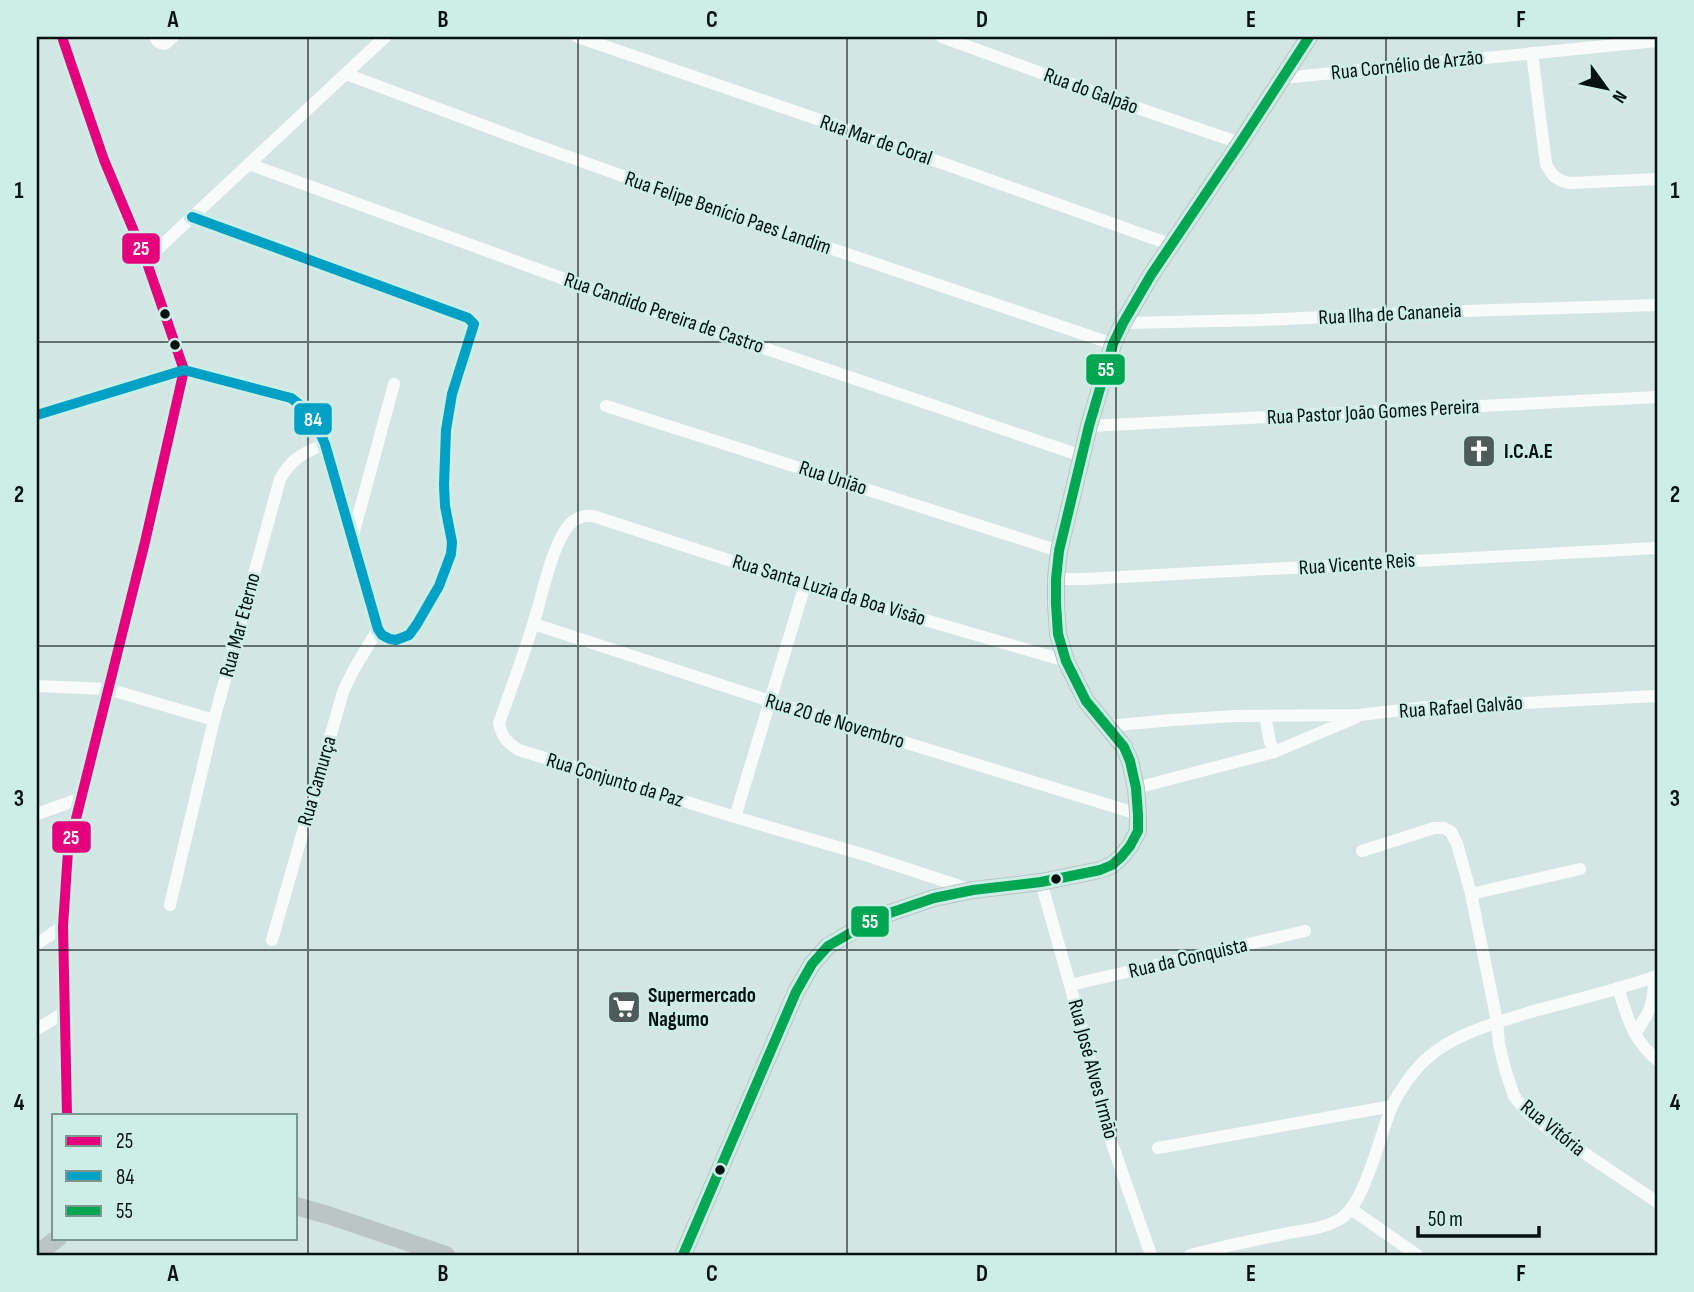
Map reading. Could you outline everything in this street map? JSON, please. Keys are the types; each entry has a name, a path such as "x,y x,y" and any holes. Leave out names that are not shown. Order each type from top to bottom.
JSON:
{"street":[{"path":"62,37 104,160 146,260 184,370 145,542 68,851 63,926 67,1114"},
{"path":"155,37 156,41 164,44 173,37"},
{"path":"146,260 385,37"},
{"name":"Rua Mar de Coral","path":"578,37 1172,245"},
{"name":"Rua do Galpão","path":"942,37 1240,144"},
{"path":"683,1255 796,992 812,964 828,946 878,917 934,898 1100,870 1121,858 1138,831 1136,788 1130,761 1124,747 1086,701 1066,662 1058,634 1056,579 1059,551 1089,426 1113,344 1123,323 1151,275 1309,37"},
{"name":"Rua Cornélio de Arzão","path":"1282,78 1657,41"},
{"path":"1532,53 1546,164 1551,175 1562,182 1571,183 1657,178"},
{"name":"Rua Felipe Benício Paes Landim","path":"346,74 726,213 1113,344"},
{"name":"Rua Candido Pereira de Castro","path":"248,164 608,295 1082,456"},
{"path":"37,415 184,370 291,398 308,411 325,444 380,632 396,640 409,635 439,586 451,554 452,542 445,506 444,459 452,394 474,324 468,318 192,217"},
{"name":"Rua Ilha de Cananeia","path":"1123,323 1657,305"},
{"path":"352,540 394,384"},
{"name":"Rua Pastor João Gomes Pereira","path":"1089,426 1657,397"},
{"name":"Rua União","path":"606,406 1059,551"},
{"name":"Rua Mar Eterno","path":"170,905 214,720 280,479 295,458 325,444"},
{"name":"Rua Conjunto da Paz","path":"593,516 584,515 576,519 566,528 556,547 534,624 499,723 504,739 510,745 973,890"},
{"name":"Rua Santa Luzia da Boa Visão","path":"593,516 805,585 1066,662"},
{"name":"Rua Vicente Reis","path":"1056,579 1657,548"},
{"path":"734,817 805,585"},
{"name":"Rua 20 de Novembro","path":"534,624 770,701 1138,814"},
{"name":"Rua Camurça","path":"272,940 344,692 353,671 380,632"},
{"path":"37,686 108,690 214,720"},
{"name":"Rua Rafael Galvão","path":"1106,726 1265,716 1360,715 1426,707 1657,696"},
{"path":"1136,788 1274,752 1360,715"},
{"path":"1265,716 1274,752"},
{"path":"37,814 82,798"},
{"name":"Rua Vitória","path":"1362,850 1434,828 1444,828 1451,832 1471,894 1504,1069 1514,1096 1525,1110 1581,1152 1657,1202"},
{"path":"1471,894 1580,869"},
{"name":"Rua José Alves Irmão","path":"1041,882 1107,1129 1151,1255"},
{"path":"37,944 63,926"},
{"name":"Rua da Conquista","path":"1070,985 1305,931"},
{"path":"1190,1255 1339,1220 1351,1209 1361,1190 1392,1106 1406,1081 1419,1064 1438,1049 1471,1032 1497,1021 1656,976 1652,1007 1635,1034"},
{"path":"1618,988 1635,1034 1657,1060"},
{"path":"37,1029 65,1012"},
{"path":"1158,1148 1392,1106"},
{"path":"298,1207 446,1255"},
{"path":"1351,1209 1417,1255"},
{"path":"37,1254 55,1240"}],"transit line":[{"name":"25","path":"62,37 104,160 146,260 184,370 145,542 68,851 63,926 67,1114"},
{"name":"55","path":"683,1255 796,992 812,964 828,946 878,917 934,898 1100,870 1121,857 1138,831 1136,788 1130,761 1124,747 1086,701 1066,661 1058,634 1056,579 1059,551 1089,426 1113,344 1123,323 1151,275 1309,37"},
{"name":"84","path":"37,415 184,370 291,398 308,411 325,444 378,629 390,639 396,640 409,635 439,586 451,554 452,542 444,485 446,430 452,394 474,324 468,318 192,217"}],"place":[{"name":"I.C.A.E","path":"1479,451"},
{"name":"Supermercado Nagumo","path":"624,1007"}]}
